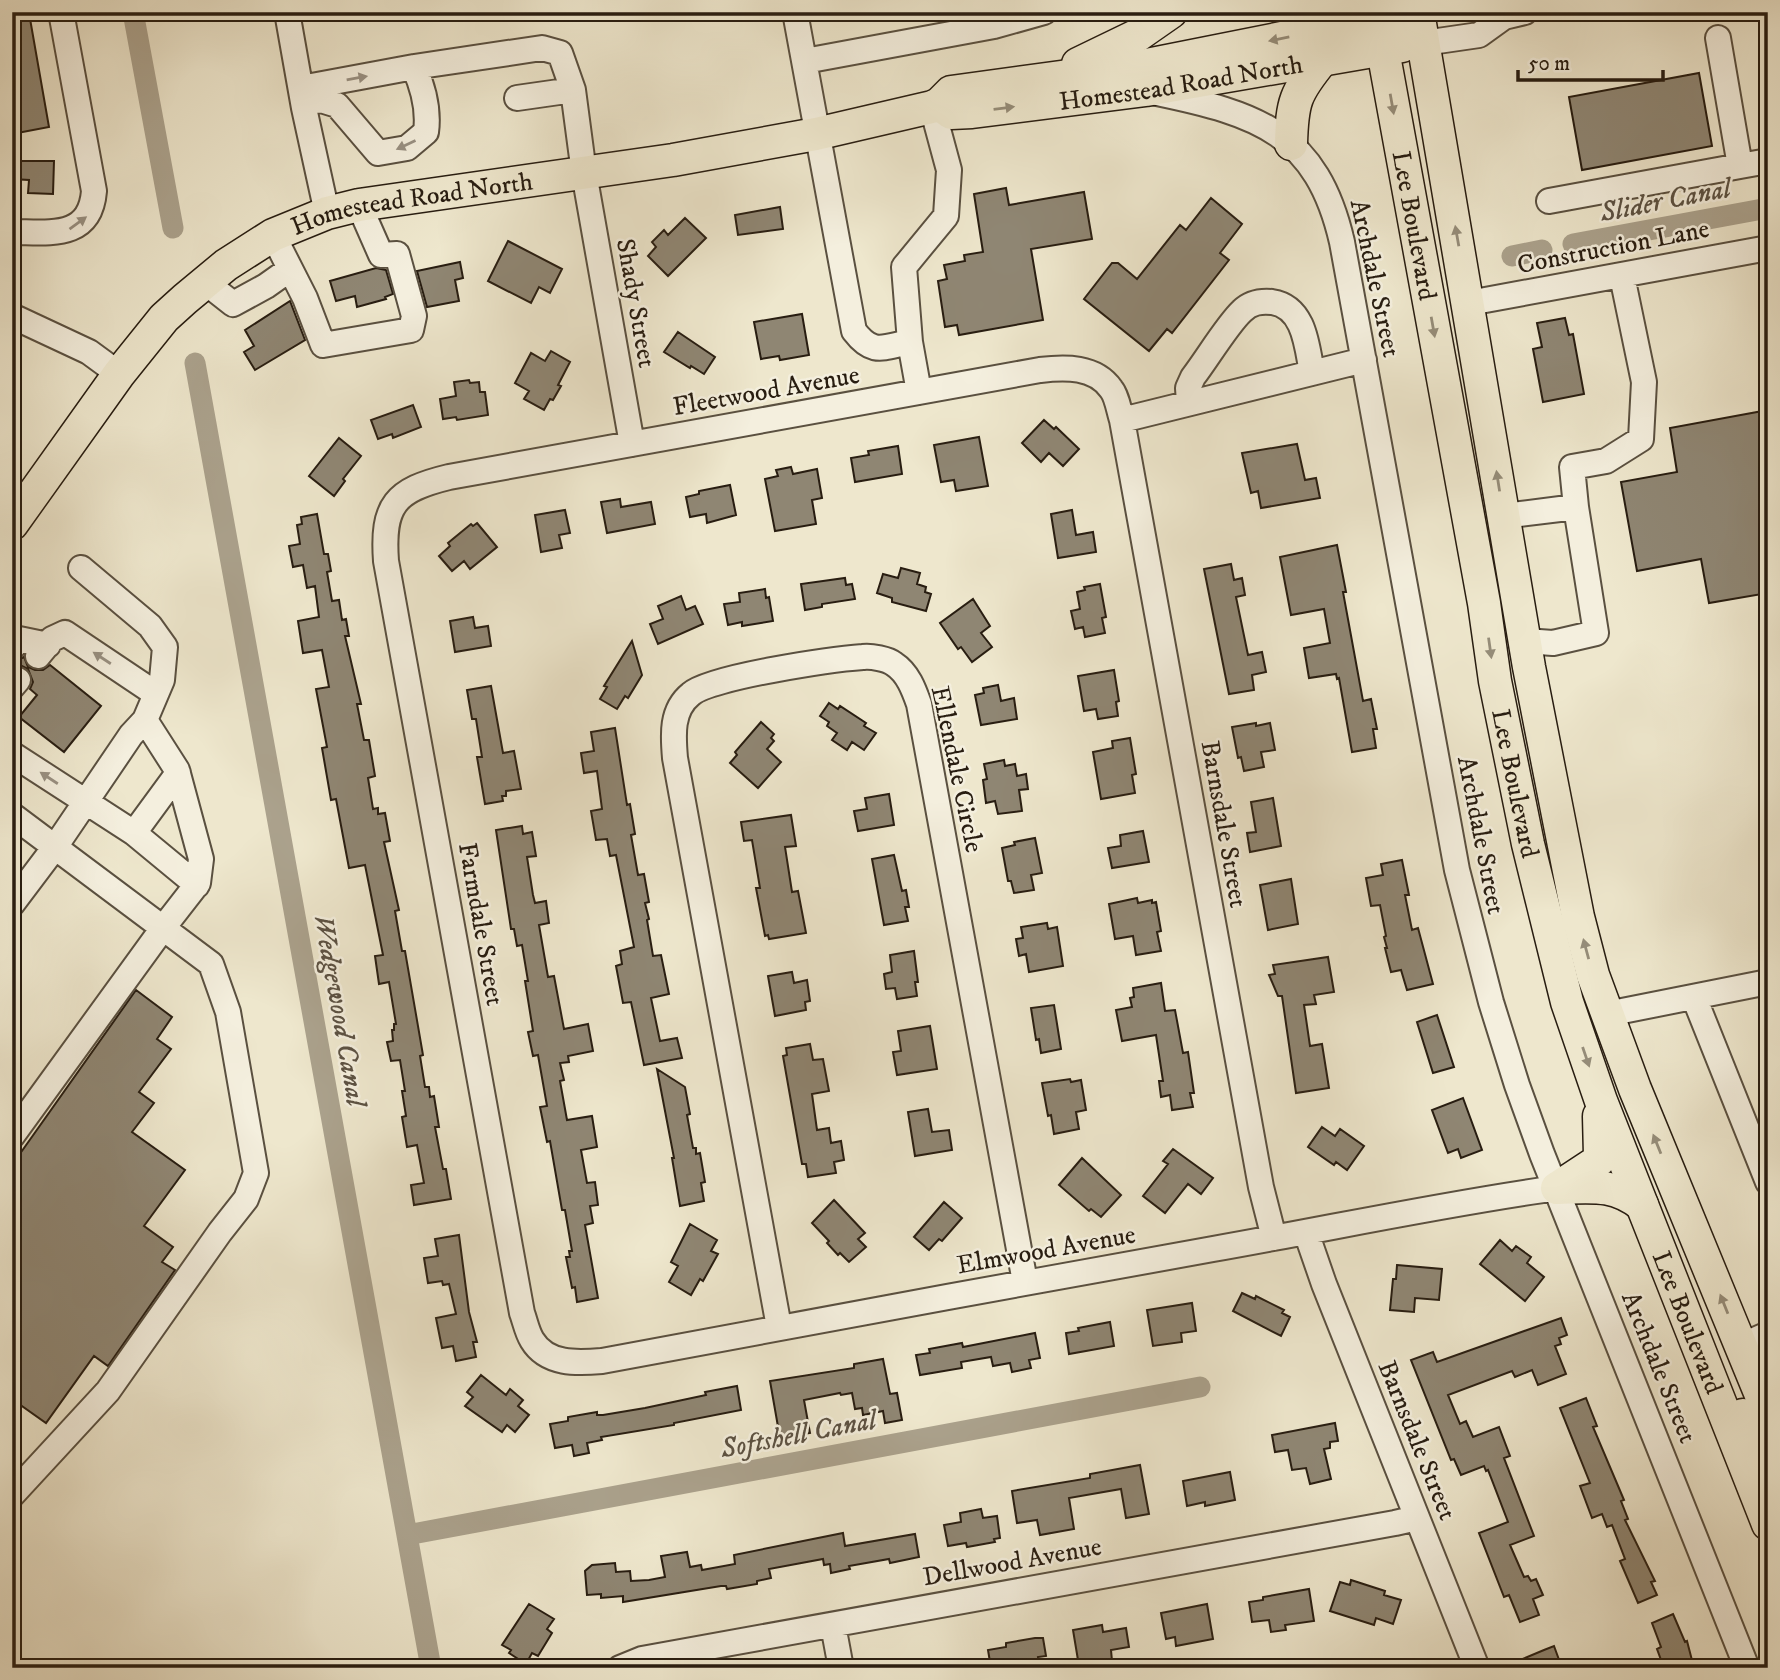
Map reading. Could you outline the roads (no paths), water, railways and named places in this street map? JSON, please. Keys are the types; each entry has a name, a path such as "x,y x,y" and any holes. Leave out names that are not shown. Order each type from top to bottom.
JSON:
{"main road":[{"path":"1020,83 1048,71 1079,64 1111,49 1171,12"},
{"name":"Homestead Road North","path":"12,524 119,374 164,318 205,282 273,235 327,213 359,205 673,160 816,134 936,106 951,92 1142,66 1422,20"},
{"name":"Lee Boulevard","path":"1422,20 1525,641 1578,917 1593,975 1682,1207 1714,1277 1754,1340 1768,1412"},
{"name":"Homestead Road North","path":"936,106 951,113 972,112 1146,90 1322,60 1378,27"},
{"name":"Lee Boulevard","path":"1378,27 1484,603 1495,681 1546,922 1574,1024 1597,1090 1768,1524"},
{"path":"1291,144 1296,96 1322,60"},
{"path":"1466,507 1490,543 1502,606 1514,638 1525,641"},
{"path":"1574,1024 1607,1014"},
{"path":"1557,1188 1598,1161 1597,1090"},
{"path":"1557,1188 1601,1186 1622,1191 1642,1205"},
{"path":"1675,1291 1705,1317 1751,1431 1761,1452 1768,1454"}],"street":[{"path":"12,232 65,231 82,222 92,208 94,191 61,12"},
{"path":"287,12 327,213"},
{"path":"795,12 855,331 864,344 875,348 910,342"},
{"path":"804,61 993,26 1044,12"},
{"path":"1422,20 1479,35 1506,13"},
{"path":"1718,38 1740,166"},
{"name":"Shady Street","path":"414,67 542,48 560,53 572,90 632,444"},
{"path":"414,67 428,117 426,132 407,148 378,153 337,105 302,95 414,67"},
{"path":"517,98 572,90"},
{"name":"Archdale Street","path":"1146,90 1210,104 1259,122 1291,144 1317,174 1330,198 1342,242 1457,870 1473,937 1517,1085 1747,1668"},
{"path":"919,392 910,342 904,267 946,216 949,170 936,106"},
{"path":"1549,201 1768,161"},
{"path":"273,235 305,298 323,345 411,330 414,316 397,254 381,255 359,205"},
{"name":"Construction Lane","path":"1469,303 1768,248"},
{"path":"205,282 233,304 267,286 289,269"},
{"path":"1525,641 1552,643 1596,633 1572,467 1606,461 1641,439 1644,382 1622,276"},
{"path":"1189,403 1188,387 1193,377 1243,310 1259,301 1278,303 1293,312 1302,327 1312,373"},
{"path":"12,316 89,352 119,374"},
{"path":"1122,420 1364,360"},
{"name":"Fleetwood Avenue","path":"397,498 419,484 449,477 1063,367 1091,372 1111,388 1122,420"},
{"name":"Barnsdale Street","path":"1122,420 1261,1187 1274,1238"},
{"name":"Farmdale Street","path":"397,498 384,533 386,561 522,1313 532,1340 546,1355"},
{"path":"1504,516 1576,507"},
{"path":"12,904 55,847 131,735 145,720 162,680 165,647 150,626 81,568"},
{"path":"12,648 19,639 43,650 52,639 65,633 156,694"},
{"name":"Ellendale Circle","path":"779,1327 672,732 678,709 691,693 713,683 806,665 867,656 894,663 912,684 926,738 1025,1282"},
{"path":"12,1136 197,885 201,859 178,773 145,720"},
{"path":"12,754 134,834 197,885"},
{"path":"134,834 178,773"},
{"path":"12,815 211,964 228,1012 256,1174 246,1199 108,1391 12,1495"},
{"path":"168,861 193,828"},
{"path":"1607,1014 1768,982"},
{"path":"1693,997 1768,1182"},
{"name":"Elmwood Avenue","path":"546,1355 573,1363 602,1361 1025,1282 1557,1188"},
{"name":"Barnsdale Street","path":"1307,1232 1324,1284 1477,1668"},
{"name":"Dellwood Avenue","path":"620,1668 642,1659 1395,1524 1416,1518"},
{"path":"833,1625 841,1668"}],"waterway":[{"name":"Wedgewood Canal","path":"133,12 173,228"},
{"name":"Slider Canal","path":"1573,244 1768,208"},
{"name":"Slider Canal","path":"1512,256 1542,250"},
{"name":"Wedgewood Canal","path":"195,363 431,1668"},
{"name":"Softshell Canal","path":"407,1535 1200,1387"}]}
